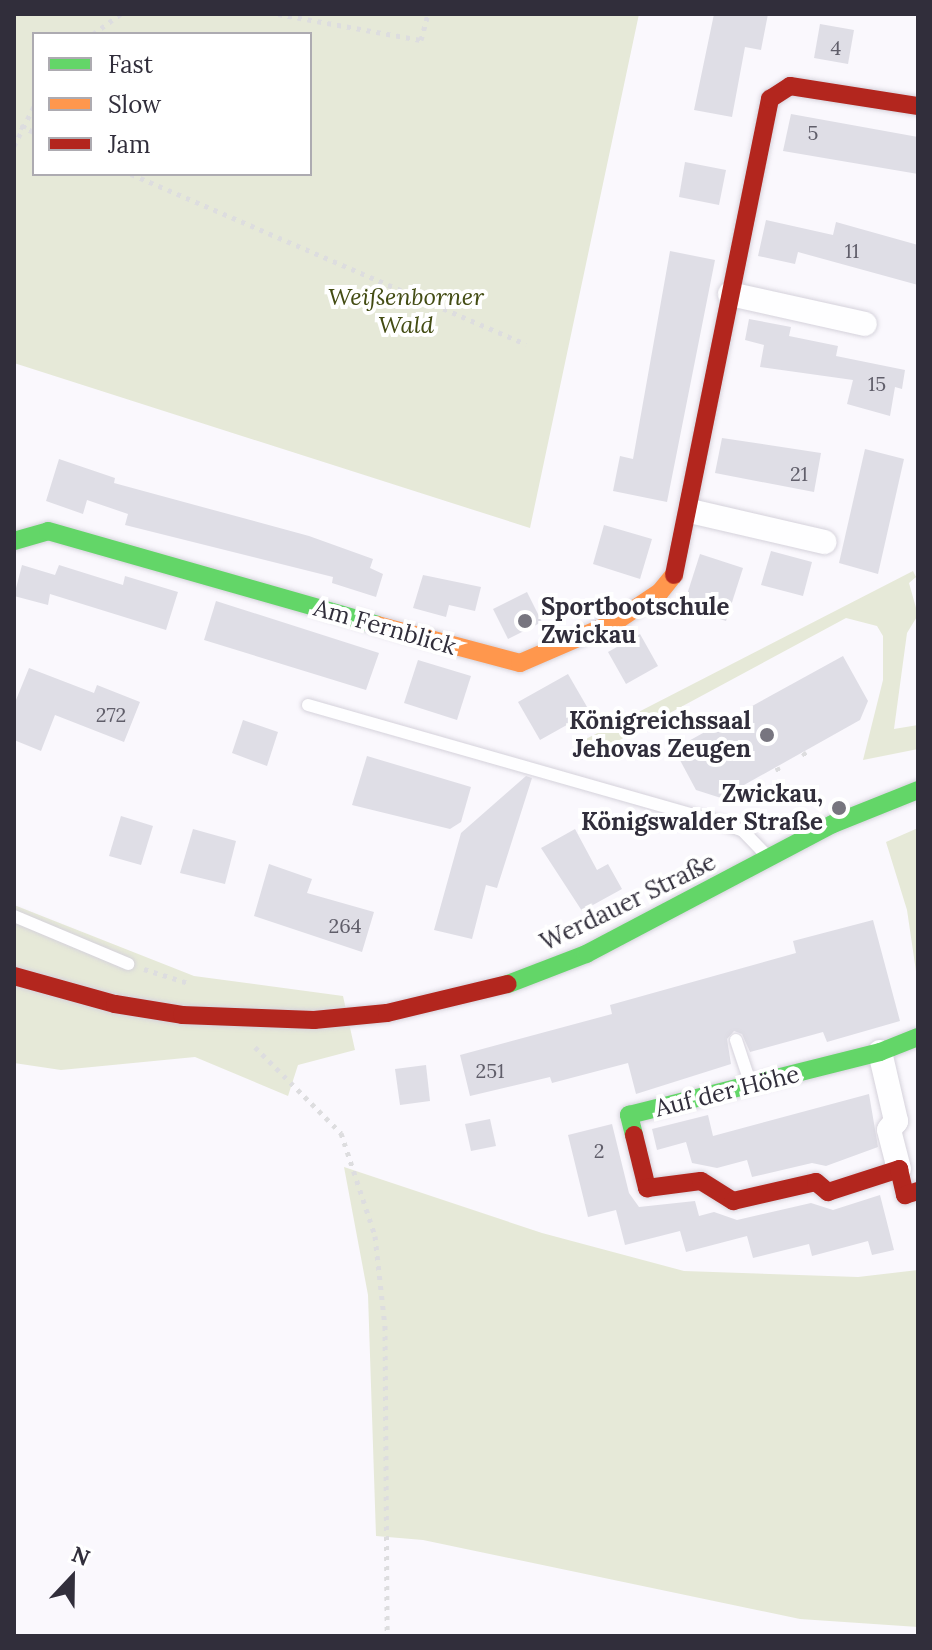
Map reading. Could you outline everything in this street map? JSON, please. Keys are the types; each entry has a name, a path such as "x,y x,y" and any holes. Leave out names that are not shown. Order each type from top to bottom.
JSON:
{"street":[{"name":"Am Fernblick","path":"14,541 48,531 520,663 615,622 660,592 676,572 770,99 790,86 918,106"},
{"path":"730,294 865,324"},
{"path":"690,511 824,542"},
{"name":"Werdauer Straße","path":"14,976 115,1004 235,1013 387,1013 515,982 653,922 768,857 918,790"},
{"name":"Auf der Höhe","path":"899,1169 828,1192 816,1182 733,1201 701,1181 647,1188 629,1115 880,1052 918,1037"},
{"path":"880,1052 907,1118 889,1130 905,1195 918,1191"}],"lane":[{"path":"308,705 716,821 743,831 768,857"},
{"path":"14,916 128,964"},
{"path":"736,1040 751,1085"}],"path":[{"path":"96,32 121,14"},
{"path":"278,14 421,40 428,14"},
{"path":"14,146 20,126 32,109"},
{"path":"20,126 32,131"},
{"path":"136,176 526,344"},
{"path":"803,752 808,759"},
{"path":"777,767 780,774"},
{"path":"128,964 196,986"},
{"path":"235,1013 253,1046 341,1133 375,1236 385,1326 387,1636"}],"green space":[{"name":"Weißenborner Wald","path":"14,14 639,14 530,528 14,363"},
{"path":"913,571 916,577 909,583 918,615 907,633 894,729 918,725 918,749 863,760 883,680 883,636 877,626 846,618 588,757 582,741"},
{"path":"918,828 918,1016 916,1017 917,978 907,910 886,842"},
{"path":"14,905 194,976 343,996 355,1050 298,1065 288,1096 195,1057 61,1070 14,1063"},
{"path":"344,1167 542,1233 684,1271 858,1277 918,1270 918,1627 800,1619 423,1540 376,1536 368,1295"}],"building":[{"path":"714,14 768,14 761,50 745,47 732,117 694,110"},
{"path":"820,24 854,30 848,64 814,58"},
{"path":"791,114 918,137 918,174 783,151"},
{"path":"685,162 726,170 719,205 679,197"},
{"path":"766,220 833,235 836,222 918,245 918,285 798,252 795,264 758,256"},
{"path":"670,251 715,260 667,502 613,491 620,456 633,459"},
{"path":"749,319 791,327 789,336 838,346 836,356 905,370 902,389 895,387 890,416 847,404 853,380 760,367 764,345 745,340"},
{"path":"722,438 821,453 814,492 715,473"},
{"path":"865,449 904,459 878,574 839,563"},
{"path":"59,459 115,478 114,483 309,536 373,559 370,568 383,574 376,597 332,583 333,577 125,525 128,514 87,500 83,514 46,501"},
{"path":"604,525 652,539 640,579 593,564"},
{"path":"771,551 812,562 803,596 761,585"},
{"path":"700,554 743,568 726,621 683,607"},
{"path":"22,565 55,575 59,565 123,585 125,576 178,592 166,630 50,594 48,605 14,596"},
{"path":"423,575 481,587 475,611 449,605 446,617 413,608"},
{"path":"527,592 542,622 508,639 493,609"},
{"path":"216,601 379,653 366,690 204,640"},
{"path":"640,634 658,666 626,684 608,652"},
{"name":"Königreichssaal Jehovas Zeugen","path":"843,656 868,701 860,720 721,798 696,790 674,749"},
{"path":"418,660 471,676 457,720 404,703"},
{"path":"29,668 94,693 97,685 140,702 124,742 55,715 41,751 14,740 14,705"},
{"path":"568,674 590,712 540,740 518,702"},
{"path":"243,720 278,732 267,766 232,753"},
{"path":"367,756 471,787 461,822 450,829 352,805"},
{"path":"526,776 532,778 497,888 486,885 472,939 434,930 461,833"},
{"path":"121,816 153,826 141,865 109,856"},
{"path":"193,829 236,841 225,884 180,873"},
{"path":"575,829 597,870 608,864 622,889 582,911 541,848"},
{"path":"269,864 312,879 307,893 374,912 362,952 254,916"},
{"path":"873,920 900,1021 827,1042 823,1032 750,1052 742,1034 734,1031 727,1039 731,1064 636,1094 628,1063 552,1083 550,1077 470,1096 460,1055 612,1014 610,1005 796,953 793,941"},
{"path":"426,1065 430,1101 400,1105 395,1069"},
{"path":"869,1094 878,1147 826,1166 812,1163 752,1177 747,1160 717,1168 692,1163 686,1142 657,1150 652,1129 708,1115 713,1136"},
{"path":"490,1119 496,1146 471,1151 465,1124"},
{"path":"612,1124 629,1193 639,1207 695,1201 699,1216 714,1212 737,1220 811,1203 833,1210 880,1195 894,1250 872,1255 868,1241 812,1256 809,1244 753,1258 747,1236 686,1252 680,1231 625,1245 616,1210 588,1217 568,1135"}],"traffic: fast":[{"path":"14,541 48,531 377,625"},
{"path":"508,984 586,954 833,824 918,790"},
{"path":"634,1135 629,1115 880,1052 918,1037"}],"traffic: slow":[{"path":"377,625 520,663 615,622 660,592 674,575"}],"traffic: jam":[{"path":"674,575 770,99 790,86 918,106"},
{"path":"14,976 115,1004 182,1015 314,1020 387,1013 508,984"},
{"path":"634,1135 647,1188 701,1181 733,1201 816,1182 828,1192 899,1169 905,1195 918,1191"}],"place":[{"name":"Sportbootschule Zwickau","path":"525,621"},
{"name":"Königreichssaal Jehovas Zeugen","path":"767,735"},
{"name":"Zwickau, Königswalder Straße","path":"839,808"}]}
